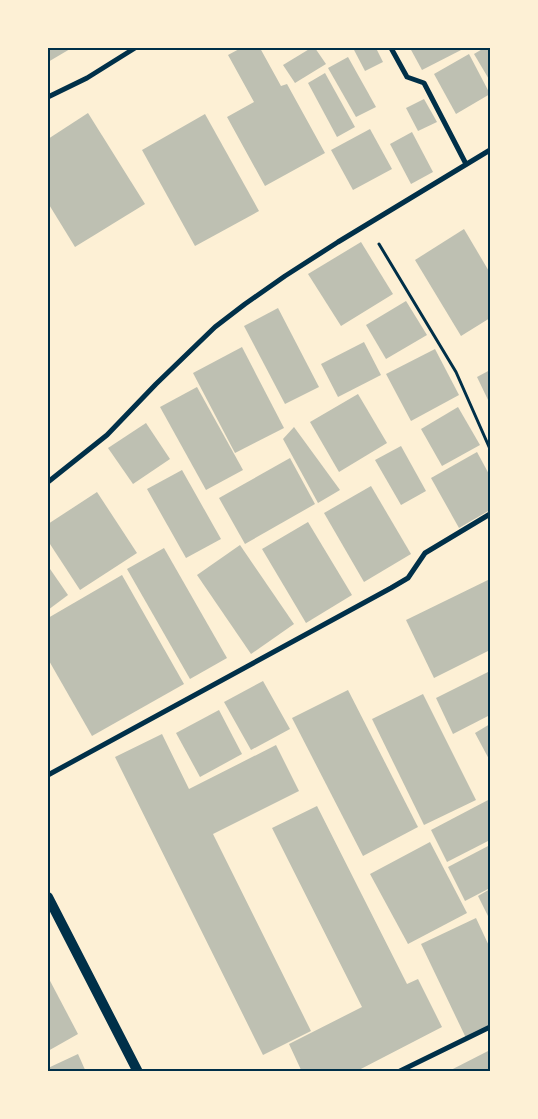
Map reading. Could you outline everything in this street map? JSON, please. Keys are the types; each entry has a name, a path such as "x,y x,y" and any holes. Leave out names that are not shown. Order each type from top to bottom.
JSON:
{"main road":[{"path":"48,898 138,1072"}],"street":[{"path":"48,97 87,78 135,48"},
{"path":"390,48 407,77 415,78 424,83 466,164"},
{"path":"48,482 107,434 215,327 284,276 490,150"},
{"path":"48,775 408,578 425,553 490,514"},
{"path":"398,1072 490,1027"}],"path":[{"path":"367,225 456,372 490,449"}],"building":[{"path":"48,48 69,48 70,49 48,62"},
{"path":"241,48 260,48 281,86 287,84 325,153 265,186 227,117 254,102 228,55"},
{"path":"311,48 315,48 326,64 295,83 283,65"},
{"path":"353,48 376,48 383,62 365,71"},
{"path":"410,48 465,48 422,70"},
{"path":"484,48 490,48 490,81 474,54"},
{"path":"469,54 490,94 456,114 434,74"},
{"path":"348,57 376,107 356,117 328,68"},
{"path":"325,73 355,127 337,137 308,83"},
{"path":"424,99 437,122 418,131 406,108"},
{"path":"88,113 145,204 75,247 48,203 48,139"},
{"path":"205,114 259,211 195,246 142,150"},
{"path":"370,129 392,169 353,190 331,150"},
{"path":"412,132 433,172 411,184 390,144"},
{"path":"464,229 490,273 490,318 461,336 415,260"},
{"path":"361,242 393,294 341,326 308,274"},
{"path":"406,301 427,335 386,359 366,325"},
{"path":"278,308 319,387 285,404 244,326"},
{"path":"364,342 381,375 338,397 321,364"},
{"path":"242,347 284,428 235,453 193,373"},
{"path":"435,349 459,395 411,421 386,374"},
{"path":"490,370 490,404 477,377"},
{"path":"197,387 243,470 206,490 160,407"},
{"path":"358,394 387,443 339,472 310,422"},
{"path":"458,407 480,445 442,466 421,429"},
{"path":"146,423 170,459 133,484 108,448"},
{"path":"294,427 340,490 318,503 283,439"},
{"path":"401,446 426,491 401,505 375,460"},
{"path":"477,452 490,476 490,510 459,528 431,478"},
{"path":"290,458 315,504 245,544 219,498"},
{"path":"182,470 221,539 186,558 147,489"},
{"path":"371,486 411,554 364,582 324,513"},
{"path":"97,492 137,553 80,590 48,541 48,524"},
{"path":"308,522 352,595 306,623 262,549"},
{"path":"240,545 294,624 251,654 197,575"},
{"path":"164,548 227,658 190,679 127,569"},
{"path":"48,566 68,595 48,610"},
{"path":"122,575 184,684 92,736 48,659 48,618"},
{"path":"490,579 490,650 434,678 406,620"},
{"path":"490,671 490,715 453,734 436,698"},
{"path":"263,681 290,729 251,750 224,702"},
{"path":"348,690 418,827 363,856 292,718"},
{"path":"423,694 476,800 424,825 372,719"},
{"path":"219,710 242,754 200,777 176,733"},
{"path":"490,724 490,761 475,733"},
{"path":"162,734 189,789 276,745 299,791 213,834 311,1031 263,1055 115,757"},
{"path":"490,799 490,840 447,862 431,830"},
{"path":"317,806 407,984 418,979 442,1027 355,1072 302,1072 289,1044 362,1007 272,828"},
{"path":"430,842 467,913 408,944 370,874"},
{"path":"490,845 490,888 465,901 448,867"},
{"path":"490,889 490,920 478,896"},
{"path":"476,918 490,948 490,1026 466,1038 421,944"},
{"path":"48,977 78,1034 48,1051"},
{"path":"490,1050 490,1072 447,1072"},
{"path":"78,1054 86,1072 48,1072 48,1068"}]}
